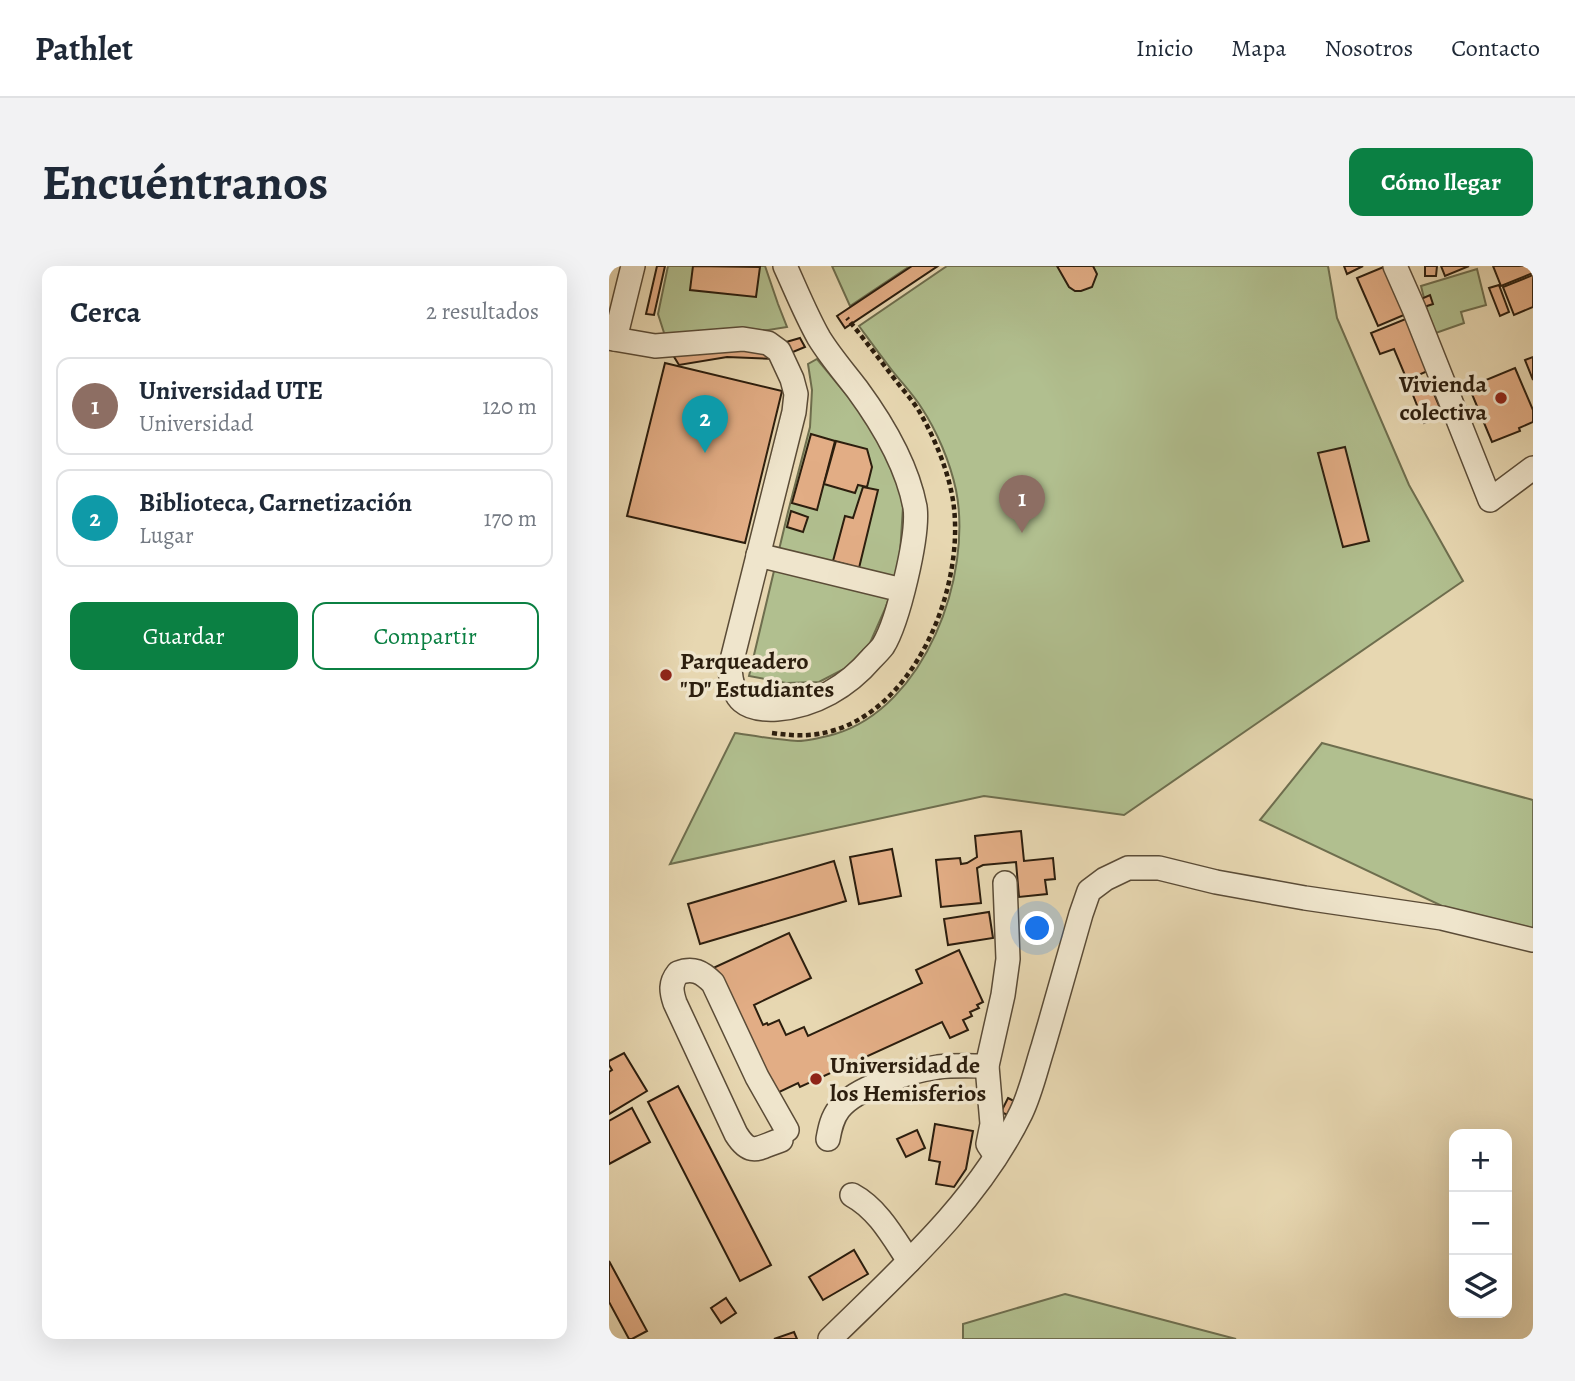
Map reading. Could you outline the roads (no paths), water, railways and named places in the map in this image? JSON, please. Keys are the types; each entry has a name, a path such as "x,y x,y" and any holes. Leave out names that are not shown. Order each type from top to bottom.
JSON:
{"street":[{"path":"633,266 612,338 655,346 743,339 768,343 779,351 792,379 796,394 794,412 730,668 731,682 740,700 748,706 763,710 805,705 836,690 861,671 883,646 902,590 913,540 915,510 898,458 857,389 819,337 785,266"},
{"path":"1395,266 1490,500 1533,468"},
{"path":"758,555 902,590"},
{"path":"830,1339 930,1240 969,1195 997,1154 1021,1112 1032,1085 1089,891 1105,879 1128,868 1159,868 1216,882 1305,898 1442,918 1533,940"},
{"path":"997,1154 988,1144 992,1124 987,1066 1009,958 1005,883"},
{"path":"693,970 713,983 784,1135 756,1149 742,1144 672,994 672,985 678,973 693,970"},
{"path":"828,1139 832,1121 840,1108 848,1100 874,1087 911,1073 939,1067 987,1066"},
{"path":"852,1195 873,1211 909,1261"}],"place":[{"name":"Vivienda colectiva","path":"1501,398"},
{"name":"Biblioteca, Carnetización","path":"705,453"},
{"name":"Universidad UTE","path":"1022,533"},
{"name":"Parqueadero \"D\" Estudiantes","path":"666,675"},
{"name":"Universidad de los Hemisferios","path":"816,1079"}]}
